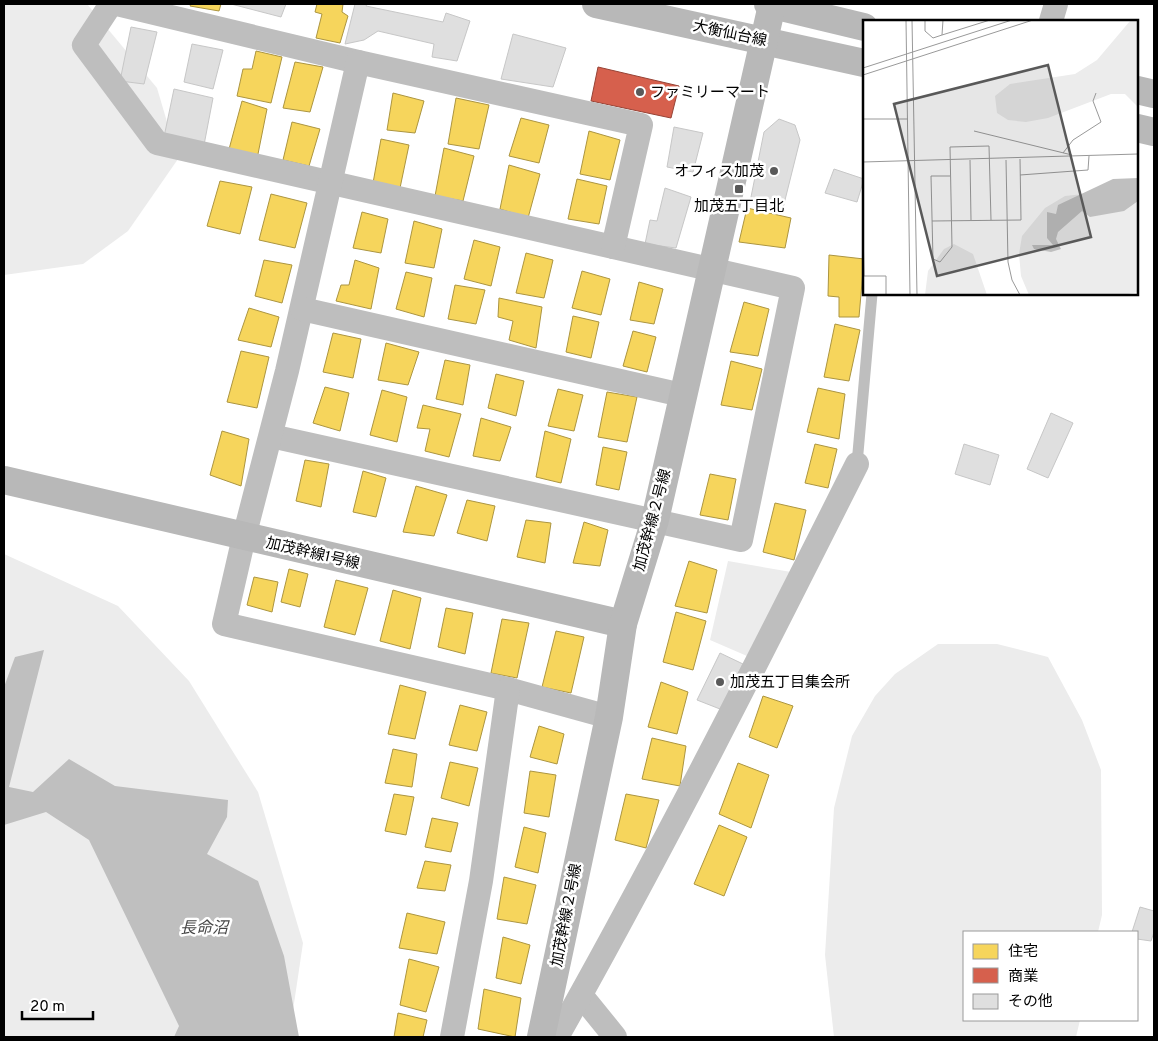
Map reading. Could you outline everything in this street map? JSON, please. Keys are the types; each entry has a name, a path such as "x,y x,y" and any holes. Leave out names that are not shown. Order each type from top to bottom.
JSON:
{"street":[{"path":"110,4 84,45 156,143 794,288 741,540 271,436"},
{"path":"117,4 358,62 641,126 613,247"},
{"name":"大衡仙台線","path":"596,4 863,63"},
{"path":"771,4 863,27"},
{"name":"加茂幹線２号線","path":"541,1037 609,717 623,624 655,520 771,4"},
{"path":"1052,20 1056,4"},
{"path":"358,62 302,309 224,624 508,689 609,717"},
{"path":"1138,90 1154,94"},
{"path":"1138,128 1154,132"},
{"path":"302,309 682,395"},
{"path":"557,1037 704,767 857,464"},
{"name":"加茂幹線1号線","path":"4,480 623,624"},
{"path":"452,1037 481,881 508,689"},
{"path":"581,994 615,1037"}],"lane":[{"path":"857,464 872,295"}],"shaded area":[{"path":"4,4 87,4 157,88 178,159 128,231 83,264 4,275"},
{"path":"4,554 118,606 189,681 258,792 303,943 289,1037 4,1037"},
{"path":"728,561 791,572 747,656 710,640"},
{"path":"938,644 997,644 1048,657 1082,720 1101,770 1102,915 1098,931 963,931 963,1021 1080,1021 1076,1037 834,1037 825,955 834,808 852,736 875,696 895,674"}],"water":[{"name":"長命沼","path":"44,650 9,787 33,792 69,759 115,786 228,800 227,817 207,854 258,881 284,956 299,1037 174,1037 179,1026 89,840 46,812 4,825 4,687 15,657"}],"building: 住宅":[{"path":"191,4 221,4 219,11 190,6"},
{"path":"317,4 343,4 342,12 348,16 340,43 316,38 322,14 315,12"},
{"path":"256,51 282,57 271,103 237,96 243,69 252,69"},
{"path":"295,62 323,67 310,112 283,108"},
{"path":"393,93 424,101 415,133 387,130"},
{"path":"456,98 489,105 479,149 448,144"},
{"path":"242,101 267,109 257,159 228,153"},
{"path":"521,118 549,125 539,163 509,156"},
{"path":"292,122 320,129 309,166 283,160"},
{"path":"589,131 620,140 610,180 580,174"},
{"path":"381,139 409,145 400,188 373,183"},
{"path":"444,148 474,156 463,201 435,196"},
{"path":"509,165 540,174 528,218 500,209"},
{"path":"577,179 607,186 599,224 568,219"},
{"path":"220,181 252,187 240,234 207,226"},
{"path":"271,194 307,203 295,248 259,240"},
{"path":"747,208 791,218 785,248 739,242"},
{"path":"362,212 388,219 381,253 353,248"},
{"path":"414,221 442,229 434,268 405,263"},
{"path":"474,240 500,247 491,286 464,279"},
{"path":"526,253 553,260 544,298 516,293"},
{"path":"829,255 863,259 859,317 839,317 839,297 828,296"},
{"path":"264,260 292,265 282,303 255,296"},
{"path":"355,260 379,268 371,309 336,301 341,285 349,285"},
{"path":"582,271 610,279 601,315 572,308"},
{"path":"406,272 432,278 424,317 396,309"},
{"path":"639,282 663,289 654,324 630,320"},
{"path":"455,285 485,290 476,324 448,319"},
{"path":"499,298 542,307 536,348 509,340 513,321 498,317"},
{"path":"744,302 769,309 758,356 730,352"},
{"path":"249,308 279,317 271,347 238,340"},
{"path":"573,316 599,322 591,358 566,352"},
{"path":"835,324 860,330 849,381 824,377"},
{"path":"633,331 656,337 647,372 623,366"},
{"path":"333,333 361,339 353,378 323,372"},
{"path":"386,343 419,352 408,385 378,380"},
{"path":"241,351 269,357 257,408 227,402"},
{"path":"445,360 470,365 463,405 436,399"},
{"path":"731,361 762,369 752,410 721,405"},
{"path":"496,374 524,381 516,416 488,408"},
{"path":"325,387 349,393 340,431 313,423"},
{"path":"818,388 845,394 839,439 807,432"},
{"path":"558,389 583,395 574,431 548,426"},
{"path":"382,390 407,397 397,442 370,435"},
{"path":"607,392 637,397 627,442 598,437"},
{"path":"423,405 461,414 449,457 425,451 430,429 417,428"},
{"path":"481,418 511,427 500,461 473,456"},
{"path":"222,431 249,439 241,486 210,475"},
{"path":"545,431 571,439 561,483 536,477"},
{"path":"815,444 837,449 828,488 805,483"},
{"path":"603,447 627,452 619,490 596,485"},
{"path":"305,460 329,464 321,507 296,501"},
{"path":"363,471 386,478 376,517 353,512"},
{"path":"710,474 736,479 728,520 700,515"},
{"path":"416,486 447,495 434,536 403,532"},
{"path":"467,500 495,506 487,541 457,533"},
{"path":"775,503 806,510 794,560 763,552"},
{"path":"526,520 551,523 545,563 517,557"},
{"path":"584,522 608,530 600,566 573,563"},
{"path":"689,561 717,570 707,613 675,606"},
{"path":"289,569 308,574 300,607 281,602"},
{"path":"254,577 278,582 272,612 247,605"},
{"path":"336,580 368,588 355,635 324,627"},
{"path":"393,590 421,598 410,649 380,641"},
{"path":"446,608 473,613 465,654 438,647"},
{"path":"676,612 706,621 693,670 663,662"},
{"path":"502,619 529,623 517,678 491,673"},
{"path":"556,631 584,637 571,693 542,687"},
{"path":"661,682 688,692 677,734 648,727"},
{"path":"400,685 426,692 415,739 388,734"},
{"path":"763,696 793,706 777,748 749,737"},
{"path":"460,705 487,712 477,751 449,745"},
{"path":"539,726 564,734 557,764 530,757"},
{"path":"652,738 686,746 680,786 642,779"},
{"path":"393,749 417,754 412,787 385,783"},
{"path":"450,762 478,768 469,806 441,798"},
{"path":"738,763 769,775 751,828 719,814"},
{"path":"530,771 556,775 549,817 524,813"},
{"path":"394,794 414,797 406,835 385,831"},
{"path":"626,794 659,800 646,848 615,840"},
{"path":"432,818 458,823 451,852 425,847"},
{"path":"719,825 747,837 724,896 694,884"},
{"path":"524,827 546,833 538,873 515,867"},
{"path":"425,861 451,865 445,891 417,888"},
{"path":"504,877 536,885 527,924 497,919"},
{"path":"407,913 445,922 437,954 399,948"},
{"path":"503,937 530,945 521,984 496,978"},
{"path":"409,959 439,967 426,1012 400,1005"},
{"path":"484,989 521,998 515,1037 478,1029"},
{"path":"398,1013 427,1020 423,1037 394,1037"}],"building: 商業":[{"path":"598,67 679,86 671,118 591,101"}],"building: その他":[{"path":"231,4 286,4 281,17"},
{"path":"355,4 367,4 366,6 443,22 446,13 470,21 457,61 432,57 434,44 378,31 364,40 345,44"},
{"path":"131,27 157,32 144,84 120,81"},
{"path":"513,34 566,48 553,87 501,79"},
{"path":"192,44 223,50 213,89 184,82"},
{"path":"174,89 213,98 204,145 164,137"},
{"name":"オフィス加茂","path":"779,119 795,125 800,140 783,208 750,202 764,132"},
{"path":"674,127 703,133 693,172 667,167"},
{"path":"834,169 863,179 857,202 825,193"},
{"path":"665,188 691,197 676,248 645,244 650,220 657,221"},
{"path":"1051,413 1073,423 1048,478 1027,469"},
{"path":"964,444 999,455 990,485 955,474"},
{"name":"加茂五丁目集会所","path":"720,653 743,664 720,709 697,700"},
{"path":"1140,907 1154,911 1154,932 1151,941 1138,939 1138,931 1132,931"}],"place":[{"name":"ファミリーマート","path":"640,92"},
{"name":"オフィス加茂","path":"774,171"},
{"name":"加茂五丁目北","path":"739,189"},
{"name":"加茂五丁目集会所","path":"720,682"}]}
